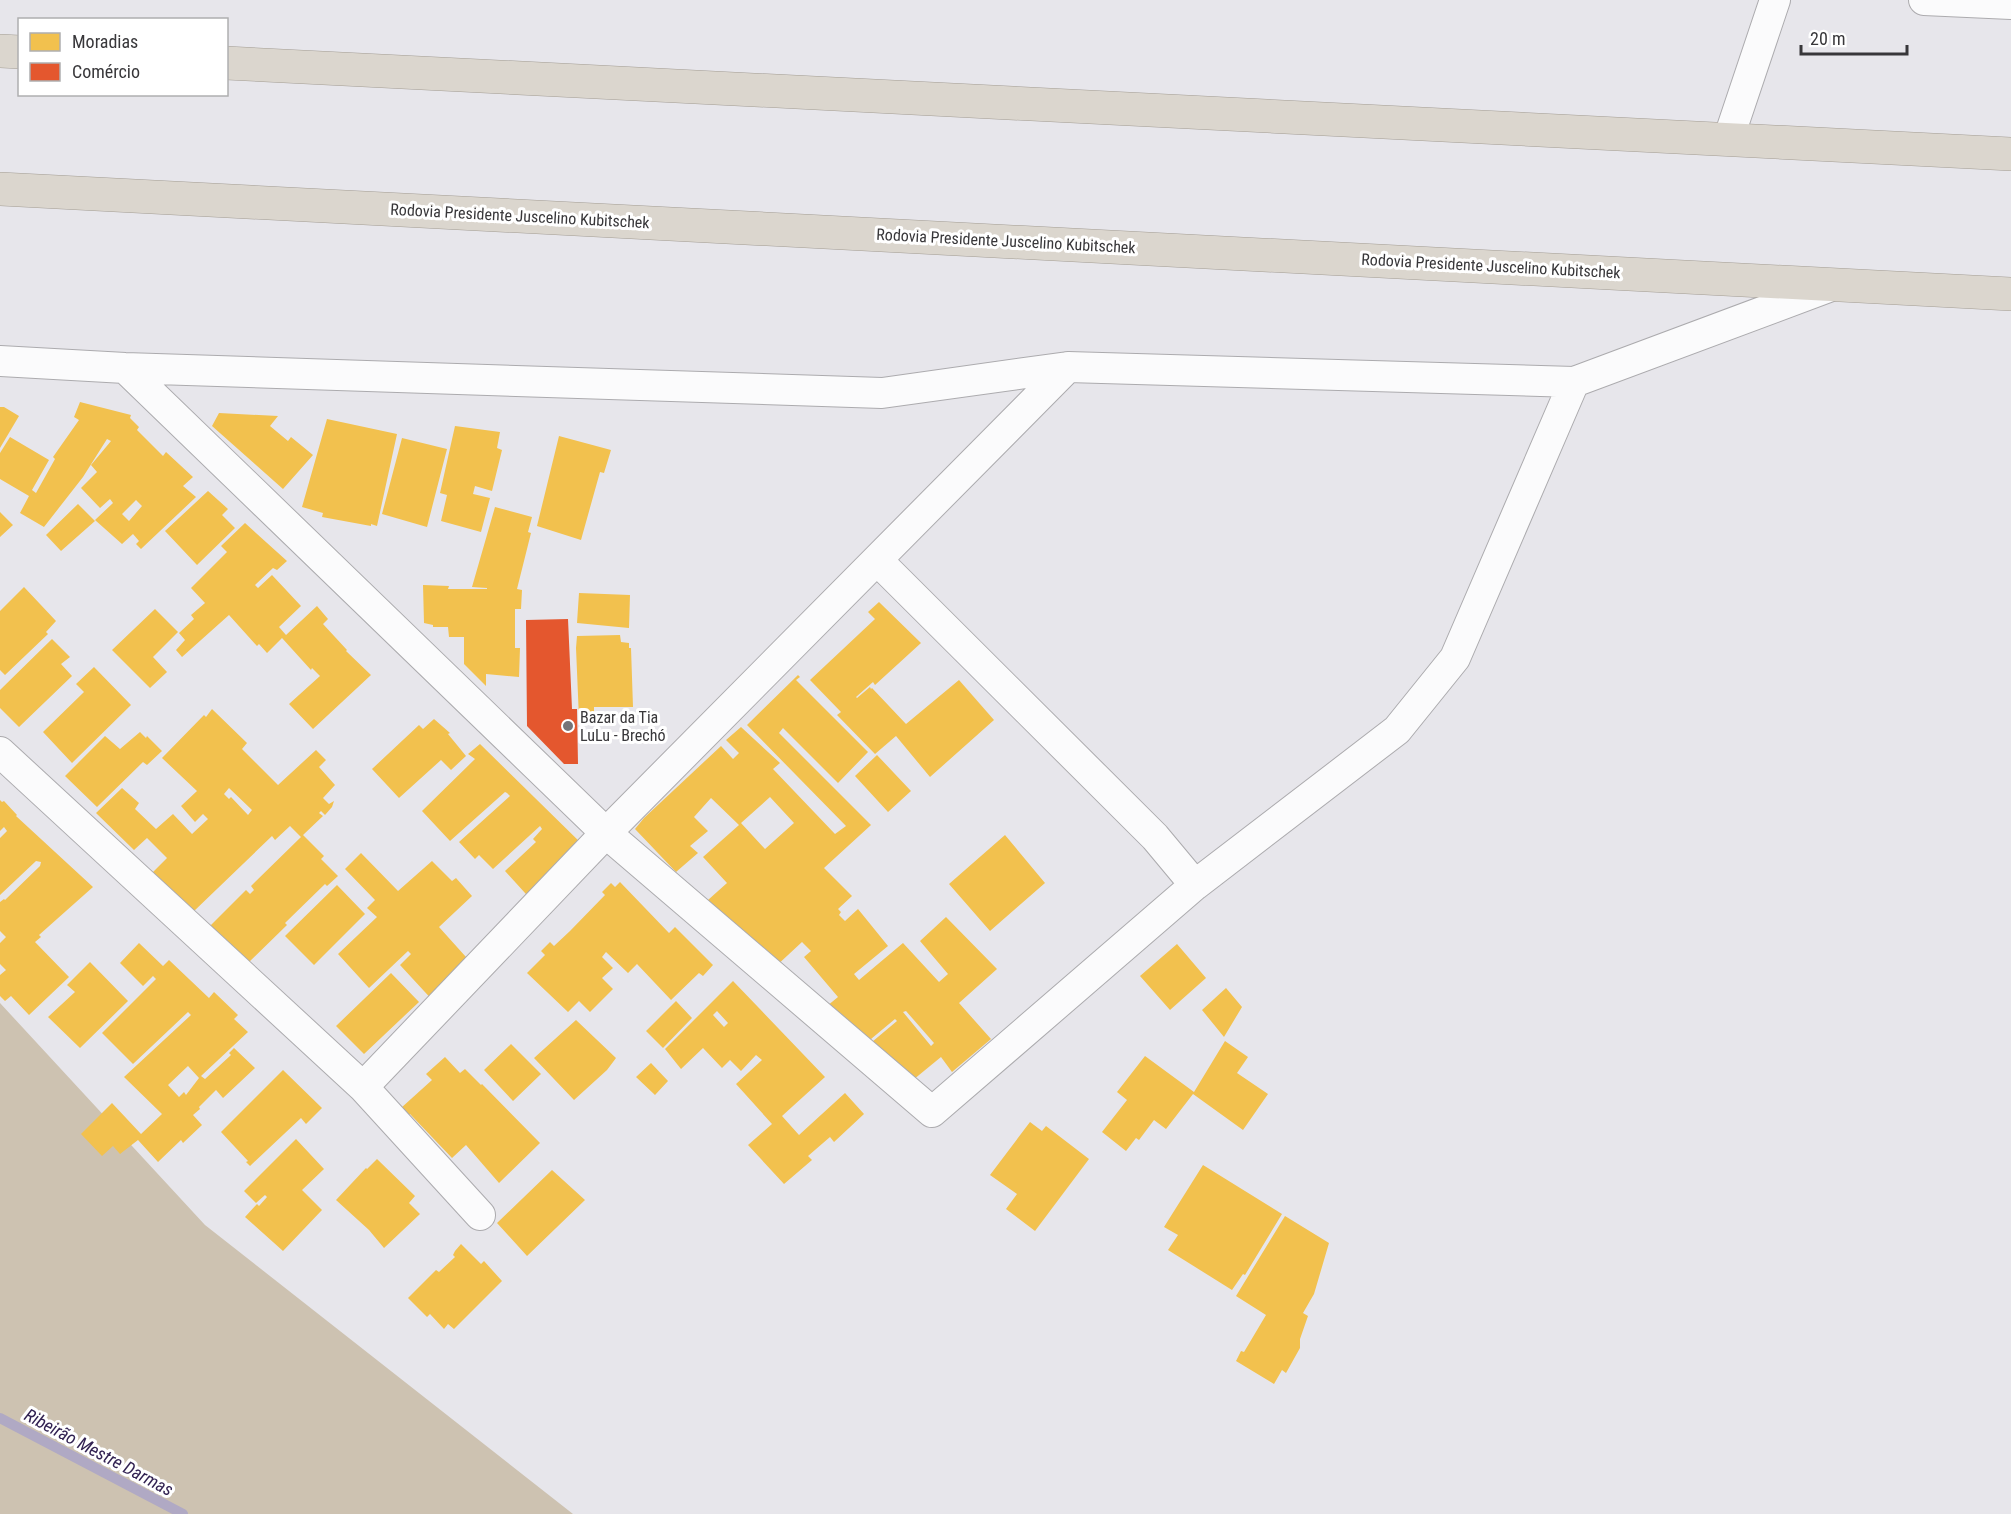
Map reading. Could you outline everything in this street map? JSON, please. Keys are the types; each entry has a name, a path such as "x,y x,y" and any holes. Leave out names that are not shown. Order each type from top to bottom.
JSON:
{"highway":[{"path":"0,51 18,52"},
{"path":"228,63 2011,154"},
{"name":"Rodovia Presidente Juscelino Kubitschek","path":"0,189 2011,294"}],"street":[{"path":"1728,140 1775,0"},
{"path":"1924,0 2011,4"},
{"path":"0,361 125,368 882,393 1068,366 1574,382 1834,284"},
{"path":"363,1087 606,833 1068,366"},
{"path":"125,368 606,833 932,1112 1195,885 1397,730 1455,658 1574,382"},
{"path":"877,560 1155,837 1195,885"},
{"path":"0,752 363,1087 480,1215"}],"shaded area":[{"path":"0,1003 205,1225 573,1514 0,1514"}],"building: Moradias":[{"path":"80,402 131,415 130,418 139,427 137,430 163,456 166,452 193,477 183,486 196,497 141,549 136,544 139,541 133,534 122,544 95,520 113,503 110,499 100,508 81,488 97,472 91,465 111,441 107,439 83,477 44,527 20,513 29,496 0,479 0,453 10,437 49,460 32,490 36,493 55,459 53,457 79,420 74,417","holes":["136,500 142,506 129,521 122,514"]},
{"path":"0,407 19,416 0,448"},
{"path":"219,413 278,416 270,426 288,441 291,437 313,455 283,489 212,426"},
{"path":"327,419 397,434 377,526 322,517 323,513 302,507"},
{"path":"455,426 500,432 497,448 502,450 492,491 475,486 473,494 490,498 481,532 441,521 447,495 440,493"},
{"path":"559,436 611,450 604,473 600,472 581,540 537,526"},
{"path":"402,438 447,449 427,527 382,514"},
{"path":"208,491 228,509 222,515 235,528 197,565 165,531"},
{"path":"78,504 95,521 61,551 46,535"},
{"path":"495,507 532,517 528,532 531,533 517,589 522,590 521,609 515,609 515,648 520,648 519,677 486,674 486,686 464,664 464,637 449,637 448,627 433,627 433,625 424,623 423,585 449,586 448,589 487,589 472,587"},
{"path":"0,512 13,525 0,537"},
{"path":"245,523 287,561 277,570 273,568 255,585 258,588 272,575 301,606 279,627 286,635 317,606 328,619 323,624 371,675 313,729 289,704 320,676 312,668 311,670 282,638 267,653 259,644 257,646 229,615 182,657 176,650 185,640 179,633 194,619 191,615 205,603 191,588 227,552 221,546"},
{"path":"24,587 56,621 46,632 48,634 5,675 0,670 0,611"},
{"path":"579,593 630,595 629,628 577,623"},
{"path":"879,602 921,643 875,685 873,682 856,697 870,687 872,688 906,724 959,680 994,720 930,777 896,736 875,754 837,715 841,712 810,680 875,619 868,612"},
{"path":"155,609 178,632 153,657 167,672 150,688 112,650"},
{"path":"620,635 621,642 629,643 629,648 631,648 633,707 594,707 594,719 579,719 577,636"},
{"path":"52,639 70,657 61,664 72,676 19,727 0,708 0,690"},
{"path":"94,667 131,705 72,763 43,732 84,692 76,684"},
{"path":"798,675 800,677 796,680 868,752 838,783 783,728 779,733 871,825 824,868 852,896 838,909 841,912 839,915 845,921 858,909 888,946 854,974 859,980 903,943 939,982 948,974 920,941 946,917 997,969 959,1003 991,1039 952,1072 941,1057 902,1089 866,1047 897,1021 895,1019 859,1049 821,1011 838,997 804,957 811,951 802,942 774,968 708,900 727,883 703,857 739,825 711,798 694,817 708,831 690,846 698,853 676,872 635,829 721,746 733,759 739,753 726,740 741,727 780,763 773,769 835,834 846,826 747,725","holes":["770,797 794,823 765,849 741,823","906,1011 934,1043 931,1046 903,1012"]},
{"path":"212,709 247,743 242,749 278,785 316,750 326,760 319,767 335,785 323,798 329,804 334,801 332,807 325,815 321,811 319,813 323,816 303,835 324,856 321,859 338,876 327,886 325,884 247,964 208,928 246,890 250,894 254,890 251,886 301,837 290,826 275,840 272,836 192,913 152,873 167,858 147,838 134,850 96,813 122,788 139,803 135,809 156,829 173,814 192,834 208,819 203,814 195,822 181,806 197,791 162,758 204,715 206,717","holes":["229,788 252,810 248,815 231,797 229,799 224,794"]},
{"path":"434,719 450,733 448,734 466,756 451,770 441,760 399,798 372,769 419,725 423,729"},
{"path":"140,732 162,751 147,765 143,762 97,807 65,776 105,736 120,749"},
{"path":"480,744 586,848 535,904 505,871 536,842 533,839 542,829 540,826 493,869 479,855 475,859 459,842 510,796 507,793 505,792 450,841 422,811 475,759 468,754"},
{"path":"877,755 911,791 888,812 855,776"},
{"path":"0,800 4,801 16,816 93,887 39,935 41,937 35,942 69,977 29,1015 11,996 5,1001 0,996 0,975 6,970 0,964 0,943 6,937 0,931 0,902 5,900 40,866 41,862 36,861 0,895 0,838 7,831 4,827 0,831"},
{"path":"1005,835 1045,883 990,931 949,884"},
{"path":"361,853 398,891 432,861 452,881 456,878 472,896 439,927 475,967 436,1004 400,965 411,954 408,951 369,988 338,954 377,917 367,908 375,900 345,869"},
{"path":"620,882 669,933 675,927 713,965 703,976 699,973 671,1000 637,964 628,973 606,952 602,957 613,968 602,978 613,989 590,1012 579,1001 568,1012 527,973 545,955 541,951 550,942 554,946 605,895 602,892 611,883 615,887"},
{"path":"337,885 365,914 314,965 285,936"},
{"path":"139,943 163,966 169,960 209,998 214,992 238,1015 234,1019 248,1032 201,1076 205,1079 231,1055 229,1053 234,1048 255,1068 223,1098 216,1090 193,1115 202,1125 183,1143 181,1140 158,1162 138,1140 120,1154 113,1146 102,1156 81,1134 112,1103 141,1134 162,1114 124,1077 191,1015 188,1012 133,1064 102,1033 156,979 153,976 143,986 120,963","holes":["188,1066 199,1078 186,1095 184,1092 179,1097 168,1085"]},
{"path":"1177,944 1206,978 1170,1010 1140,976"},
{"path":"90,962 128,1001 80,1048 48,1017 75,992 67,985"},
{"path":"391,973 419,1002 364,1054 336,1026"},
{"path":"733,981 825,1077 782,1116 799,1135 845,1093 864,1114 834,1142 830,1137 808,1156 812,1160 784,1184 748,1145 772,1124 736,1084 762,1060 756,1055 741,1071 730,1060 722,1068 703,1048 681,1069 665,1049","holes":["717,1011 728,1023 724,1027 713,1015"]},
{"path":"1226,988 1242,1007 1224,1037 1202,1010"},
{"path":"676,1001 692,1018 663,1048 646,1031"},
{"path":"576,1020 616,1058 607,1070 574,1100 534,1058"},
{"path":"1225,1041 1248,1057 1237,1073 1268,1094 1243,1130 1193,1094 1166,1129 1154,1120 1139,1140 1136,1138 1126,1151 1102,1132 1127,1100 1117,1092 1145,1056 1194,1092"},
{"path":"511,1044 541,1074 513,1101 484,1070"},
{"path":"445,1057 460,1073 465,1069 482,1084 540,1143 499,1183 466,1145 452,1158 410,1114 408,1116 401,1108 432,1080 426,1074"},
{"path":"651,1063 668,1081 655,1095 636,1077"},
{"path":"283,1070 322,1108 306,1124 301,1118 250,1166 221,1132"},
{"path":"1030,1122 1042,1131 1046,1126 1089,1159 1035,1231 1006,1209 1017,1194 990,1175"},
{"path":"296,1139 324,1169 302,1190 322,1210 283,1251 245,1217 267,1197 265,1195 256,1203 244,1191"},
{"path":"377,1159 415,1196 409,1203 420,1214 384,1248 369,1230 336,1200"},
{"path":"1203,1165 1282,1214 1245,1275 1243,1274 1232,1290 1168,1250 1178,1235 1164,1227"},
{"path":"552,1170 585,1200 527,1256 497,1223"},
{"path":"1285,1216 1329,1243 1314,1294 1303,1313 1308,1316 1300,1339 1300,1348 1286,1373 1282,1370 1274,1384 1236,1361 1266,1315 1236,1296"},
{"path":"461,1244 481,1264 484,1261 502,1281 454,1329 448,1324 444,1329 430,1314 427,1317 408,1298 436,1270 439,1272 455,1257 453,1255"}],"building: Comércio":[{"path":"568,619 572,709 577,709 578,764 564,764 527,726 526,620"}],"waterway":[{"name":"Ribeirão Mestre Darmas","path":"0,1418 183,1514"}],"place":[{"name":"Bazar da Tia LuLu - Brechó","path":"568,726"}]}
